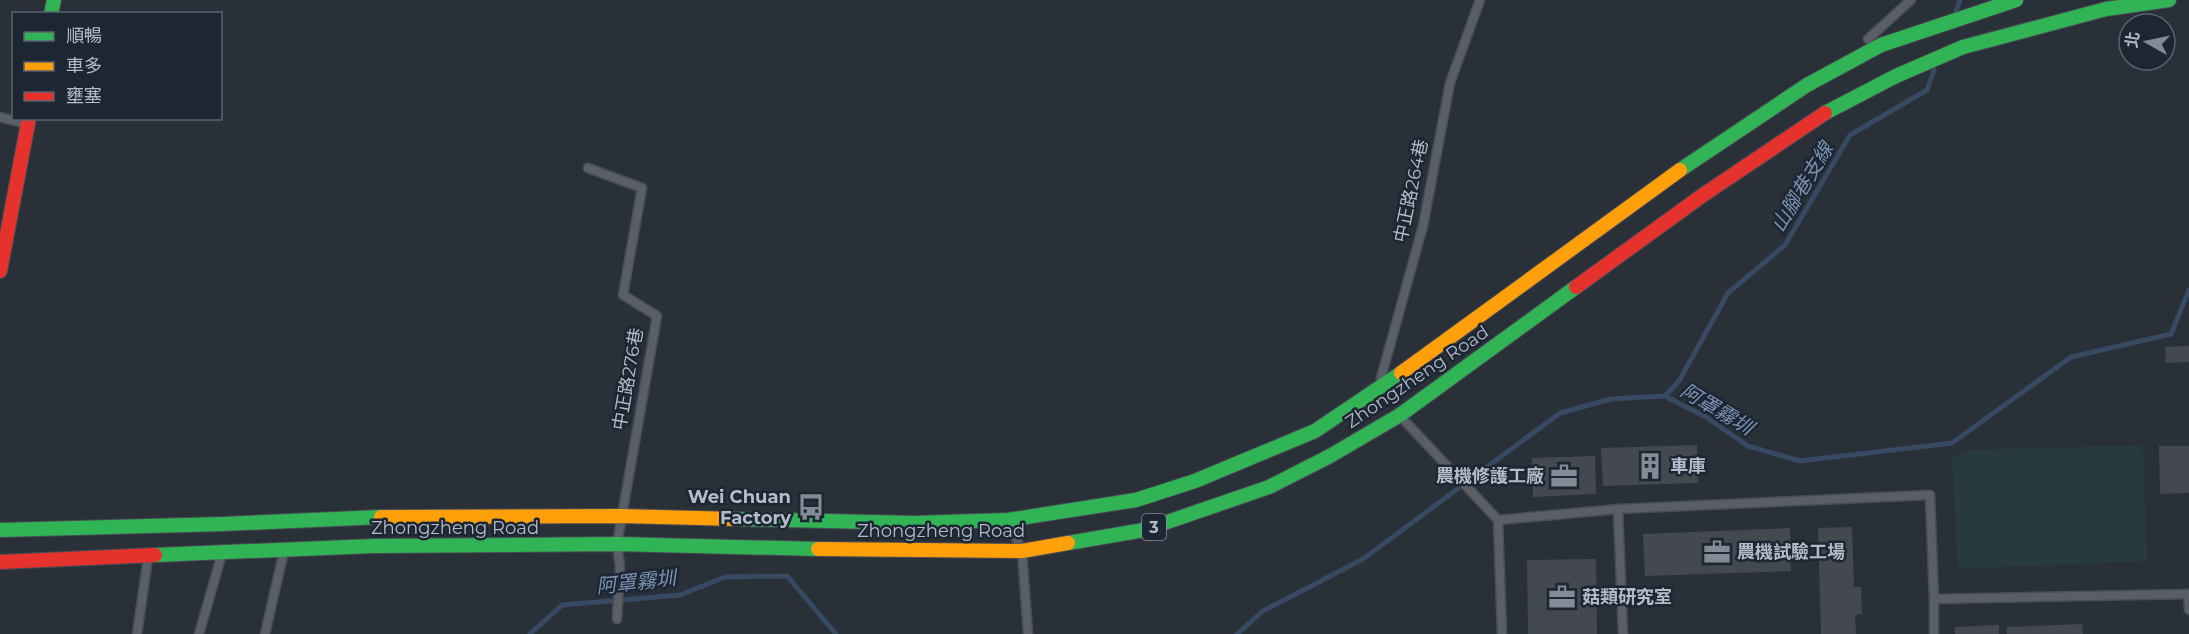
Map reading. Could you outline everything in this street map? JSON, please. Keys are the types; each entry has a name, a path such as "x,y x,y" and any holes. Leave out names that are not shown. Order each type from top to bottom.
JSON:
{"main road":[{"name":"Zhongzheng Road","path":"0,530 372,517 621,516 914,523 1008,520 1136,500 1195,481 1315,431 1378,390 1682,168 1807,85 1881,45 2016,0"},
{"name":"Zhongzheng Road","path":"0,561 285,549 617,544 915,551 1022,551 1144,530 1269,487 1330,456 1400,415 1703,195 1828,111 1896,76 1963,47 2106,9 2169,0"},
{"path":"0,271 28,121"},
{"path":"222,551 223,524"}],"lane":[{"name":"中正路264巷","path":"1378,390 1423,226 1450,83 1480,0"},
{"path":"1832,72 1911,0"},
{"name":"中正路276巷","path":"588,168 642,188 623,295 657,316 617,544 620,566 617,619"},
{"path":"1400,415 1498,519 1502,634"},
{"path":"1498,519 1618,509 1930,495 1934,634"},
{"path":"1618,509 1623,634"},
{"path":"1008,520 1022,551 1028,634"},
{"path":"265,634 285,549"},
{"path":"199,634 222,551"},
{"path":"137,634 149,555"},
{"path":"1934,599 2189,594 2189,610"}],"green space":[{"path":"2143,445 2147,561 1958,569 1952,458 1968,450"}],"building":[{"path":"2189,346 2189,362 2166,363 2165,347"},
{"name":"車庫","path":"1697,445 1698,483 1603,486 1601,448"},
{"path":"2159,446 2189,446 2189,493 2160,494"},
{"name":"農機修護工廠","path":"1595,456 1596,494 1533,497 1532,458"},
{"path":"1852,527 1854,587 1861,587 1862,614 1855,615 1856,634 1821,634 1818,528"},
{"name":"農機試驗工場","path":"1790,528 1791,571 1645,576 1643,534"},
{"name":"菇類研究室","path":"1596,559 1597,634 1528,634 1527,560"},
{"path":"2082,624 2083,634 2007,634 2007,627"},
{"path":"1999,625 1999,634 1955,634 1955,627"}],"waterway":[{"name":"山腳巷支線","path":"1956,11 1960,0"},
{"name":"山腳巷支線","path":"1665,396 1679,381 1728,293 1785,245 1850,135 1927,90 1934,70"},
{"name":"阿罩霧圳","path":"1237,634 1263,611 1363,559 1560,413 1611,399 1665,396 1706,417 1748,446 1800,461 1952,443 2071,357 2171,334 2189,290"},
{"name":"阿罩霧圳","path":"530,634 562,605 680,595 725,577 787,576 836,634"}],"traffic: fast":[{"path":"51,12 54,0"},
{"path":"1680,170 1807,85 1881,45 2016,0"},
{"path":"1825,113 1896,76 1963,47 2106,9 2169,0"},
{"path":"1068,543 1144,530 1269,487 1330,456 1400,415 1576,287"},
{"path":"735,519 914,523 1008,520 1136,500 1195,481 1315,431 1401,373"},
{"path":"0,530 381,517"},
{"path":"155,555 373,546 617,544 818,549"}],"traffic: slow":[{"path":"1401,373 1680,170"},
{"path":"381,517 621,516 735,519"},
{"path":"818,549 1022,551 1068,543"}],"traffic: jam":[{"path":"1576,287 1703,195 1825,113"},
{"path":"0,271 29,120"},
{"path":"0,562 155,555"}],"place":[{"name":"車庫","path":"1650,466"},
{"name":"農機修護工廠","path":"1564,476"},
{"name":"Wei Chuan Factory","path":"811,507"},
{"name":"農機試驗工場","path":"1717,552"},
{"name":"菇類研究室","path":"1562,597"}]}
